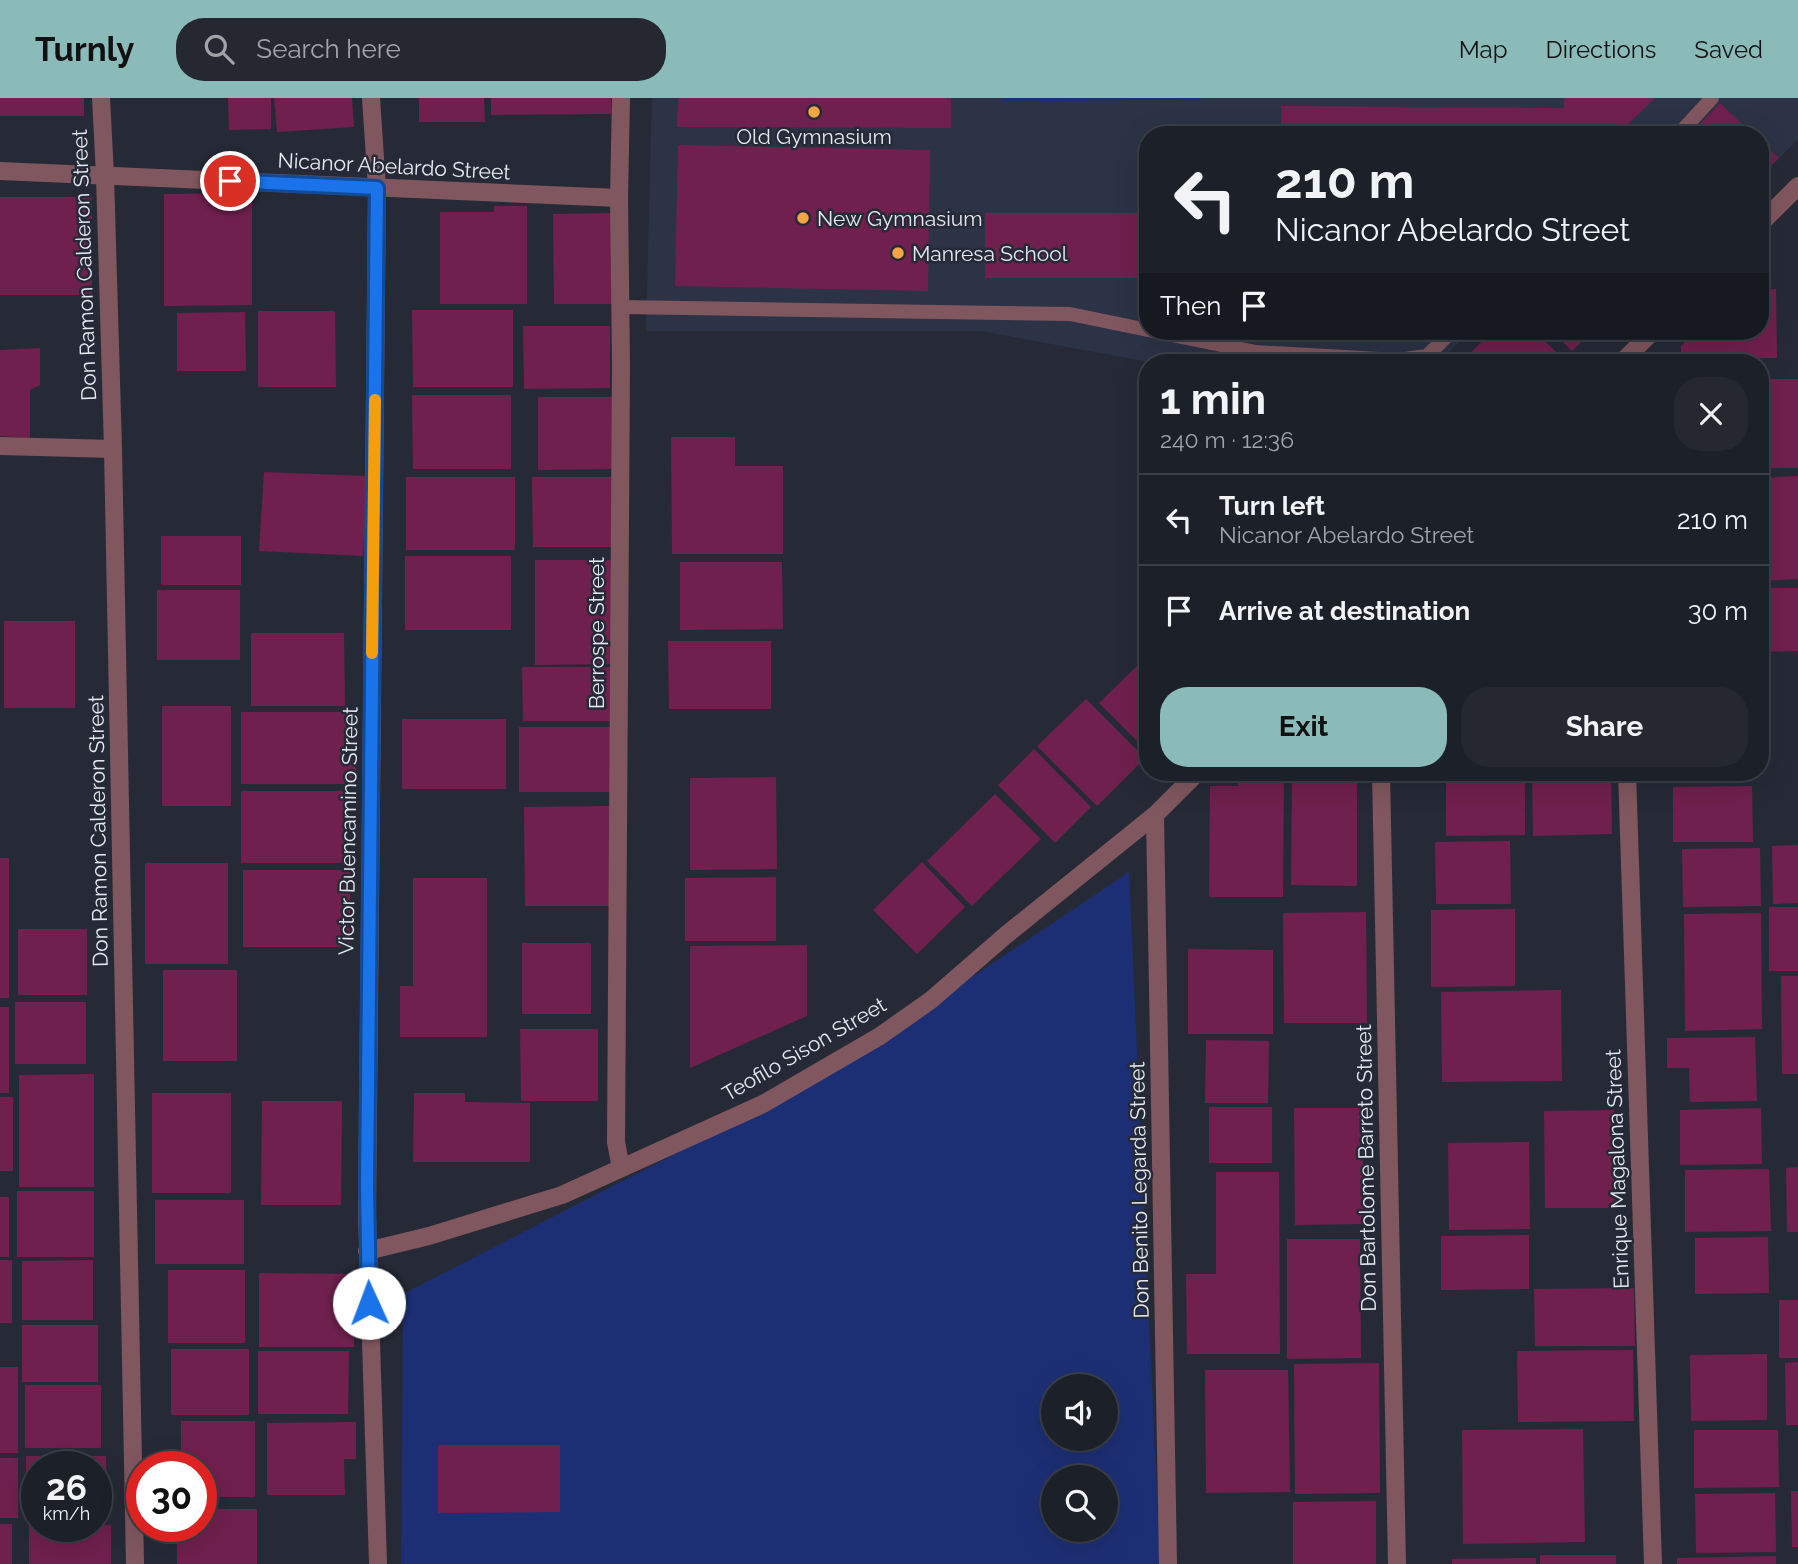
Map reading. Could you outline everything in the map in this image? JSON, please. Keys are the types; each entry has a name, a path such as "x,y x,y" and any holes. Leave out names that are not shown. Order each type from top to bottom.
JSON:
{"street":[{"name":"Don Ramon Calderon Street","path":"101,98 113,449 135,1564"},
{"name":"Victor Buencamino Street","path":"371,98 377,188 367,1251 378,1564"},
{"name":"Berrospe Street","path":"621,98 616,1142 621,1168"},
{"name":"Nicanor Abelardo Street","path":"0,172 105,174 619,198"},
{"path":"1769,215 1798,186"},
{"path":"1630,354 1644,340"},
{"path":"0,446 113,449"},
{"name":"Teofilo Sison Street","path":"367,1251 429,1236 562,1195 763,1104 880,1036 931,1000 1006,935 1155,815 1189,781"},
{"name":"Don Bartolome Barreto Street","path":"1381,781 1397,1564"},
{"name":"Enrique Magalona Street","path":"1627,781 1653,1564"},
{"name":"Don Benito Legarda Street","path":"1155,815 1168,1564"}],"lane":[{"path":"1686,126 1712,98"},
{"path":"621,307 1070,314 1139,328"},
{"path":"1198,340 1256,352 1292,354"},
{"path":"1429,354 1443,340"}],"shaded area":[{"name":"Manresa School","path":"652,98 1798,98 1798,140 1769,167 1769,126 1139,126 1139,340 1462,340 1447,354 1139,354 1139,360 981,331 646,331"},
{"path":"1002,98 1203,98 1203,99 1002,102"},
{"path":"1129,872 1160,1564 401,1564 403,1294 817,1081"}],"building":[{"path":"0,98 84,98 84,116 0,116"},
{"path":"228,98 271,98 271,129 229,130"},
{"path":"274,98 352,98 354,127 277,132"},
{"path":"419,98 484,98 485,122 419,122"},
{"path":"491,98 611,98 611,114 491,115"},
{"name":"Old Gymnasium","path":"678,98 951,98 951,128 677,127"},
{"path":"1564,98 1655,98 1626,126 1281,126 1281,106 1564,108"},
{"path":"1720,103 1744,126 1698,126"},
{"name":"New Gymnasium","path":"678,145 930,150 928,291 675,286"},
{"path":"1769,149 1779,158 1769,168"},
{"path":"252,193 252,305 164,306 164,194"},
{"path":"0,197 92,197 92,295 0,295"},
{"path":"494,206 527,206 527,304 440,304 440,212 494,212"},
{"path":"612,213 613,304 554,304 553,214"},
{"path":"985,213 1139,213 1139,278 985,278"},
{"path":"1769,289 1776,289 1777,358 1769,358 1769,354 1681,354 1681,346 1687,340 1769,340"},
{"path":"412,310 513,310 513,387 413,387"},
{"path":"258,311 335,311 336,387 258,387"},
{"path":"245,312 246,371 177,371 177,313"},
{"path":"523,326 610,326 610,388 524,389"},
{"path":"1484,340 1544,340 1558,354 1469,354"},
{"path":"1561,340 1584,340 1572,351"},
{"path":"40,348 40,385 30,390 30,438 0,436 0,350"},
{"path":"1769,379 1798,379 1798,468 1769,468"},
{"path":"412,395 511,395 511,469 413,469"},
{"path":"538,397 613,397 613,469 538,470"},
{"path":"671,437 735,437 735,466 783,466 783,554 672,554"},
{"path":"264,472 367,476 363,556 259,551"},
{"path":"1798,476 1798,579 1769,581 1769,478"},
{"path":"406,477 515,477 515,550 406,550"},
{"path":"532,477 612,477 612,547 533,547"},
{"path":"161,536 241,536 241,585 161,585"},
{"path":"405,556 511,556 511,630 405,630"},
{"path":"535,560 612,560 612,664 535,665"},
{"path":"680,562 782,562 783,629 680,630"},
{"path":"1769,588 1798,588 1798,651 1769,652"},
{"path":"157,590 240,590 240,660 157,660"},
{"path":"4,621 75,621 75,708 4,708"},
{"path":"251,633 344,633 345,706 251,706"},
{"path":"668,641 771,641 771,709 669,709"},
{"path":"1137,666 1139,668 1139,743 1099,703"},
{"path":"522,667 612,667 612,721 523,721"},
{"path":"1086,699 1139,752 1139,764 1097,806 1037,746"},
{"path":"162,706 231,706 231,806 162,806"},
{"path":"241,712 356,712 356,784 241,784"},
{"path":"402,719 506,719 506,789 402,789"},
{"path":"519,727 615,727 615,792 519,792"},
{"path":"1034,749 1091,807 1055,843 998,785"},
{"path":"776,777 777,869 690,870 690,778"},
{"path":"1238,781 1284,781 1283,897 1209,897 1210,786 1238,786"},
{"path":"1292,781 1357,781 1357,886 1291,885"},
{"path":"1446,781 1525,781 1525,835 1446,836"},
{"path":"1532,781 1611,781 1612,834 1533,836"},
{"path":"1752,786 1753,842 1673,842 1673,787"},
{"path":"241,791 348,791 348,863 241,863"},
{"path":"995,794 1041,839 972,906 927,861"},
{"path":"610,806 610,906 525,906 524,807"},
{"path":"1510,841 1511,904 1436,904 1435,842"},
{"path":"1798,845 1798,903 1773,904 1772,846"},
{"path":"1760,848 1761,906 1683,907 1682,849"},
{"path":"0,858 9,858 9,998 0,998"},
{"path":"922,862 965,907 917,954 873,910"},
{"path":"145,863 228,863 228,964 145,964"},
{"path":"243,870 350,870 350,947 243,947"},
{"path":"776,877 776,941 685,941 685,878"},
{"path":"413,878 487,878 487,1037 400,1037 400,986 413,986"},
{"path":"1769,907 1798,907 1798,971 1769,971"},
{"path":"1515,909 1515,986 1431,987 1431,910"},
{"path":"1366,912 1367,1023 1284,1023 1283,913"},
{"path":"1761,913 1762,1029 1685,1031 1684,914"},
{"path":"18,929 87,929 87,995 18,995"},
{"path":"522,943 591,943 591,1014 522,1014"},
{"path":"807,945 807,1016 690,1068 690,946"},
{"path":"1188,949 1273,950 1273,1034 1188,1034"},
{"path":"163,970 237,970 237,1061 163,1061"},
{"path":"1781,976 1798,976 1798,1074 1782,1074"},
{"path":"1561,990 1562,1081 1442,1082 1441,992"},
{"path":"15,1002 86,1002 86,1064 15,1064"},
{"path":"0,1007 9,1007 9,1093 0,1093"},
{"path":"520,1029 598,1029 598,1101 521,1101"},
{"path":"1755,1037 1757,1101 1690,1102 1689,1068 1667,1068 1667,1038"},
{"path":"1206,1040 1269,1041 1268,1103 1205,1103"},
{"path":"94,1074 94,1187 19,1187 19,1075"},
{"path":"152,1093 231,1093 231,1193 152,1193"},
{"path":"414,1093 465,1093 465,1102 530,1103 530,1162 413,1162"},
{"path":"0,1097 13,1097 13,1171 0,1171"},
{"path":"262,1101 342,1101 341,1205 261,1205"},
{"path":"1209,1107 1272,1107 1272,1163 1209,1163"},
{"path":"1294,1108 1362,1108 1364,1224 1295,1225"},
{"path":"1761,1108 1762,1164 1680,1165 1680,1110"},
{"path":"1614,1110 1616,1208 1545,1208 1544,1111"},
{"path":"1529,1142 1530,1229 1449,1230 1448,1143"},
{"path":"1798,1167 1798,1232 1787,1232 1786,1168"},
{"path":"1769,1169 1771,1231 1685,1232 1685,1170"},
{"path":"1216,1172 1279,1172 1280,1354 1187,1354 1186,1274 1216,1274"},
{"path":"17,1191 94,1191 94,1257 17,1257"},
{"path":"0,1197 9,1197 9,1257 0,1257"},
{"path":"155,1200 244,1200 244,1264 155,1264"},
{"path":"1529,1235 1529,1289 1441,1290 1441,1236"},
{"path":"1768,1237 1769,1293 1695,1294 1695,1238"},
{"path":"1287,1239 1360,1239 1361,1358 1287,1359"},
{"path":"0,1260 12,1260 12,1323 0,1323"},
{"path":"93,1260 93,1320 22,1320 22,1261"},
{"path":"168,1270 245,1270 245,1343 168,1343"},
{"path":"259,1273 354,1274 354,1347 259,1347"},
{"path":"1634,1288 1635,1346 1535,1346 1534,1289"},
{"path":"1779,1300 1798,1300 1798,1358 1779,1358"},
{"path":"22,1325 98,1325 98,1382 22,1382"},
{"path":"171,1349 249,1349 249,1415 171,1415"},
{"path":"1633,1350 1634,1421 1518,1422 1517,1351"},
{"path":"258,1351 349,1351 348,1414 258,1414"},
{"path":"1767,1354 1767,1420 1691,1421 1690,1355"},
{"path":"1798,1362 1798,1425 1786,1425 1785,1363"},
{"path":"1379,1363 1380,1493 1295,1494 1294,1364"},
{"path":"0,1367 18,1367 18,1453 0,1453"},
{"path":"1205,1370 1288,1370 1290,1492 1206,1493"},
{"path":"25,1385 101,1385 101,1448 25,1448"},
{"path":"181,1421 255,1421 255,1497 217,1497 217,1451 181,1451"},
{"path":"356,1422 356,1459 344,1459 345,1495 267,1495 267,1423"},
{"path":"1583,1429 1585,1542 1463,1544 1462,1430"},
{"path":"1694,1430 1778,1430 1779,1487 1694,1488"},
{"path":"438,1445 560,1445 560,1512 438,1513"},
{"path":"0,1458 18,1458 18,1518 0,1518"},
{"path":"1791,1491 1798,1491 1798,1547 1792,1547"},
{"path":"1775,1493 1776,1552 1696,1553 1695,1494"},
{"path":"1376,1501 1376,1564 1293,1564 1293,1502"},
{"path":"217,1509 257,1509 257,1564 177,1564 177,1542 217,1542"},
{"path":"0,1524 12,1524 12,1564 0,1564"},
{"path":"29,1542 111,1542 111,1564 29,1564"},
{"path":"1540,1555 1616,1555 1616,1564 1540,1564"},
{"path":"1776,1556 1776,1564 1677,1564 1677,1558"},
{"path":"1536,1558 1536,1564 1452,1564 1452,1559"}],"slow traffic":[{"path":"372,653 375,400"}],"place":[{"name":"Old Gymnasium","path":"814,112"},
{"name":"New Gymnasium","path":"803,218"},
{"name":"Manresa School","path":"898,253"}],"route":[{"path":"230,181 377,188 367,1186 369,1303"}]}
